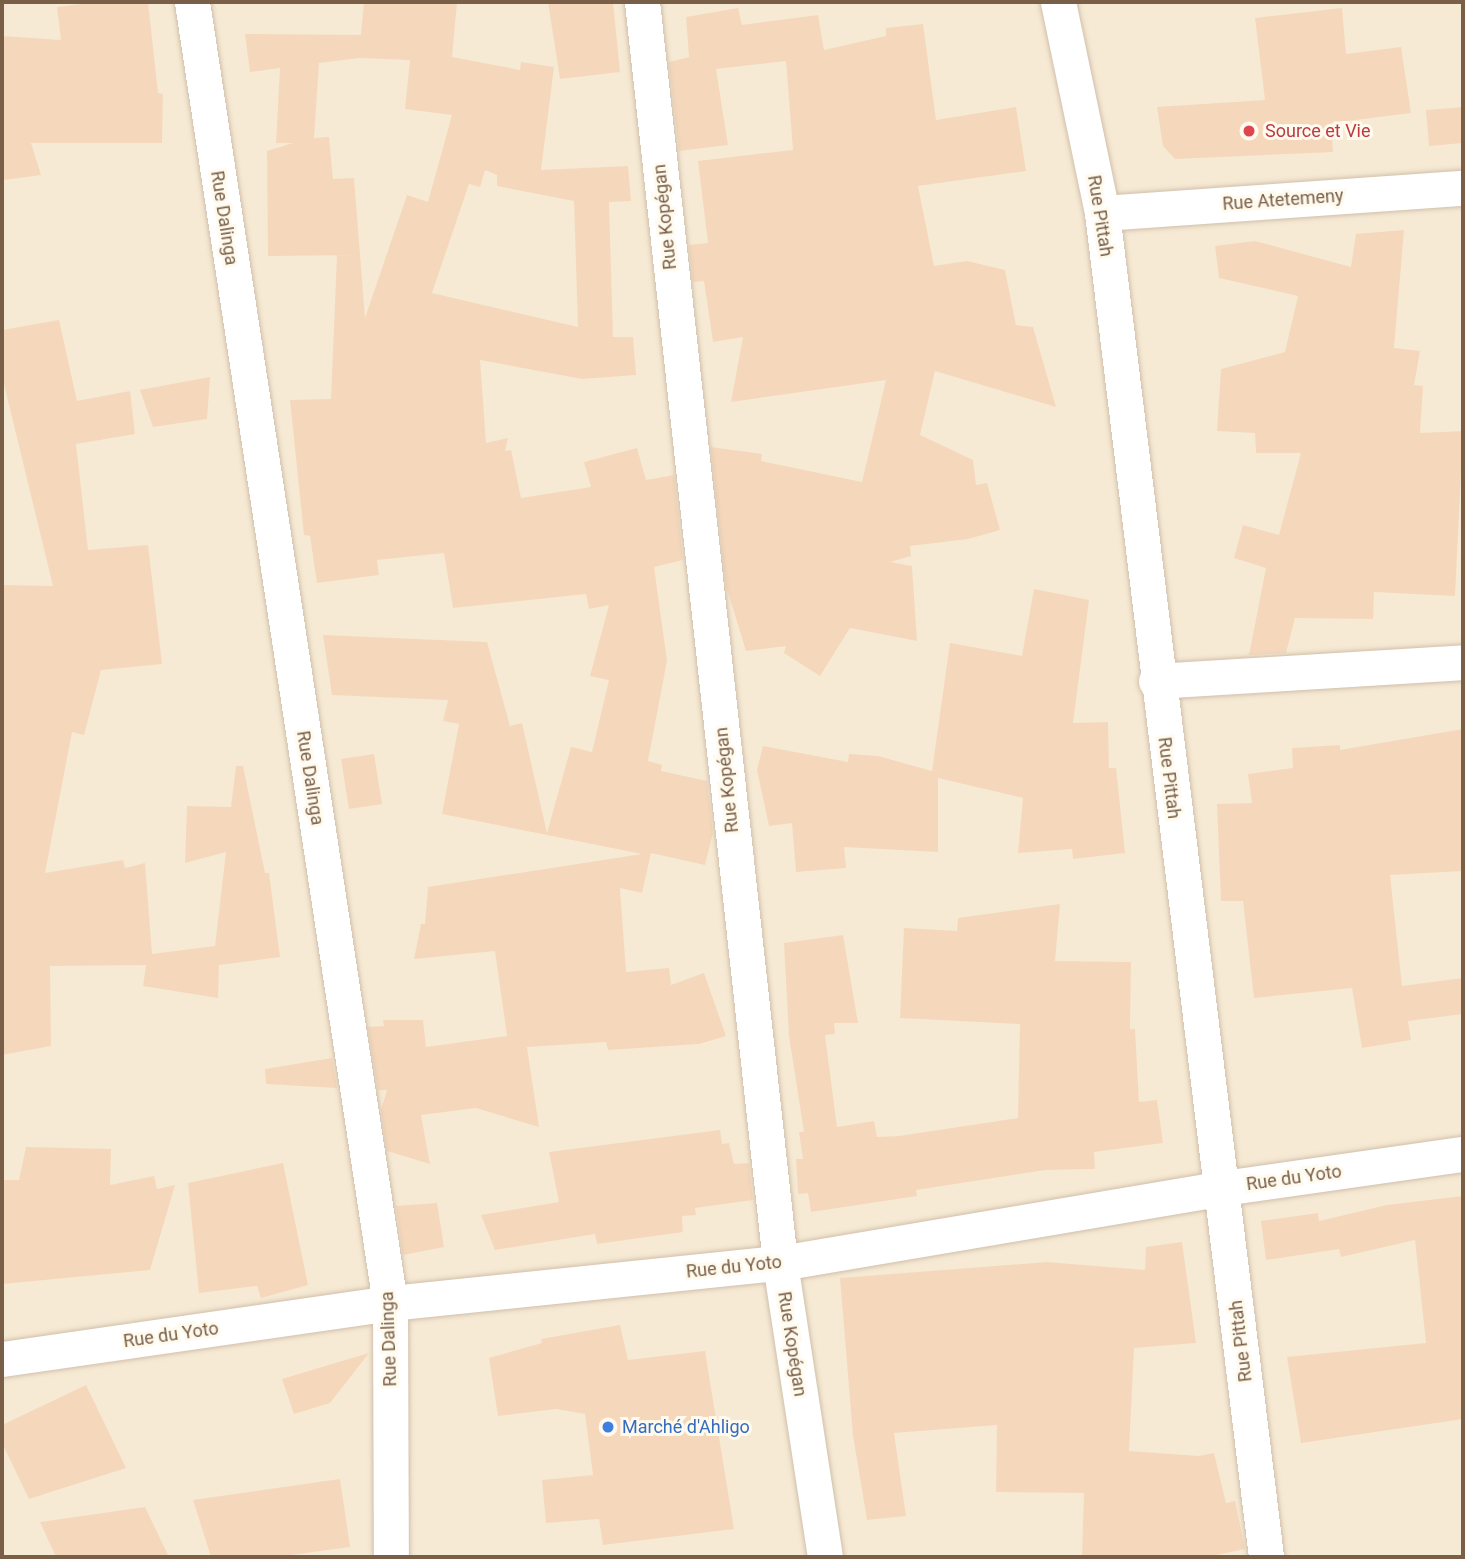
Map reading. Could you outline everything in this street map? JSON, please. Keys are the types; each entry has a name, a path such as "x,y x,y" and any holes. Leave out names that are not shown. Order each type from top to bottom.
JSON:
{"street":[{"name":"Rue Dalinga","path":"192,2 390,1303 391,1557"},
{"name":"Rue Kopégan","path":"642,2 780,1263 825,1557"},
{"name":"Rue Pittah","path":"1058,2 1102,213 1156,681 1223,1188 1266,1557"},
{"name":"Rue Atetemeny","path":"1102,213 1463,188"},
{"path":"1156,681 1463,662"},
{"name":"Rue du Yoto","path":"2,1359 390,1303 780,1263 1223,1188 1463,1154"}],"shaded area":[{"path":"2,2 1463,2 1463,1557 2,1557"}],"building":[{"path":"98,2 148,2 158,93 163,94 162,143 31,143 41,175 4,180 2,36 61,40 57,7"},
{"path":"364,2 457,2 452,57 520,70 521,62 554,67 541,170 628,166 631,201 609,202 613,337 633,337 636,375 582,379 480,360 486,443 508,438 505,451 511,450 521,498 591,487 584,462 637,448 646,480 674,475 683,560 654,567 667,661 648,761 662,765 661,771 707,781 713,833 705,865 651,853 642,893 620,888 626,972 669,968 671,985 704,973 726,1036 699,1044 608,1050 606,1042 527,1047 539,1127 476,1108 421,1115 430,1164 387,1151 381,1110 387,1090 378,1090 368,1027 384,1026 383,1020 423,1020 426,1047 507,1036 495,951 414,959 421,924 425,924 428,887 642,854 442,814 459,724 443,721 448,700 332,695 323,635 487,642 510,726 522,723 547,833 571,747 592,752 609,680 590,676 609,605 589,609 586,594 453,608 444,553 377,560 379,575 317,583 310,536 304,535 290,400 331,399 337,255 268,256 267,151 293,143 276,143 280,68 250,72 245,34 361,35","holes":["360,58 410,60 405,109 452,115 428,202 407,195 365,318 354,178 333,179 329,137 314,138 319,63","485,170 497,175 497,186 574,201 578,327 432,293 469,184 480,187"]},
{"path":"548,2 613,2 620,72 560,79"},
{"path":"738,8 742,25 818,15 824,50 886,36 886,28 923,24 936,120 1016,107 1026,171 918,186 934,266 967,261 1005,270 1016,325 1033,327 1056,407 935,371 920,435 973,460 976,485 987,483 1000,530 968,539 910,546 911,556 890,562 912,566 917,641 850,628 820,676 784,653 786,646 746,651 726,586 711,447 762,454 761,461 862,482 886,380 731,402 743,337 713,342 704,281 693,282 689,245 708,243 698,161 793,150 786,61 716,69 728,145 679,151 669,62 689,57 686,17"},
{"path":"1342,8 1346,54 1401,47 1411,113 1331,123 1333,152 1175,159 1163,146 1157,107 1265,100 1255,18"},
{"path":"1463,107 1463,143 1429,146 1426,110"},
{"path":"1404,230 1394,348 1420,351 1414,385 1423,386 1420,433 1463,431 1455,596 1374,592 1373,619 1295,618 1286,653 1249,655 1266,568 1234,558 1243,525 1279,535 1301,453 1256,453 1255,433 1217,431 1221,369 1285,352 1298,296 1219,278 1215,246 1255,241 1351,267 1356,234"},
{"path":"59,320 77,401 130,391 135,434 76,444 88,550 148,545 162,664 101,670 84,735 72,732 45,873 123,860 125,868 145,863 152,954 215,946 226,852 185,863 187,806 231,807 236,766 243,766 265,873 269,873 280,957 219,965 218,998 143,986 146,965 50,966 51,1046 2,1055 2,585 53,586 2,376 2,330"},
{"path":"210,377 207,419 153,427 140,390"},
{"path":"1034,589 1089,600 1073,723 1108,722 1109,768 1116,768 1125,853 1073,859 1072,849 1018,853 1023,798 938,778 938,852 844,847 846,868 796,872 792,823 769,826 757,770 763,746 848,762 849,754 878,756 932,771 950,643 1022,656"},
{"path":"1463,729 1463,871 1390,875 1402,986 1463,978 1463,1014 1408,1021 1411,1040 1362,1048 1352,988 1254,998 1243,901 1221,901 1217,804 1252,803 1248,774 1293,768 1292,748 1340,745 1340,750"},
{"path":"374,754 382,804 349,809 341,759"},
{"path":"1060,904 1055,961 1131,962 1130,1029 1135,1029 1139,1102 1157,1100 1163,1143 1094,1152 1095,1169 1045,1170 916,1190 917,1196 811,1212 808,1193 798,1194 796,1159 803,1159 799,1132 804,1132 789,1036 784,943 843,935 858,1023 834,1023 835,1034 825,1035 837,1127 874,1121 877,1137 899,1136 1018,1118 1020,1024 900,1018 904,928 957,931 958,918"},
{"path":"332,1058 337,1088 266,1084 265,1069"},
{"path":"720,1130 722,1144 729,1143 734,1164 749,1163 753,1200 695,1208 696,1215 682,1216 683,1232 597,1244 595,1234 495,1250 481,1215 559,1202 549,1152"},
{"path":"26,1147 111,1149 110,1185 154,1176 157,1189 175,1185 150,1270 2,1284 2,1180 19,1180"},
{"path":"283,1163 308,1285 261,1298 257,1286 199,1293 188,1183"},
{"path":"1463,1196 1463,1419 1301,1443 1287,1357 1426,1343 1415,1240 1341,1257 1339,1249 1266,1260 1261,1221 1318,1213 1319,1221 1387,1205"},
{"path":"437,1203 444,1247 403,1255 396,1206"},
{"path":"1182,1242 1196,1343 1134,1348 1129,1451 1199,1456 1214,1453 1226,1503 1235,1501 1245,1549 1207,1557 1082,1557 1084,1493 996,1492 997,1425 894,1433 906,1516 867,1520 853,1436 840,1278 1047,1262 1145,1270 1146,1247"},
{"path":"620,1325 628,1360 705,1351 734,1529 603,1545 599,1519 546,1523 542,1480 593,1475 585,1414 556,1409 498,1416 489,1358 542,1343 541,1339"},
{"path":"369,1353 330,1403 294,1414 282,1379"},
{"path":"86,1385 126,1468 29,1499 2,1443 2,1425"},
{"path":"340,1479 350,1547 276,1557 211,1557 193,1500"},
{"path":"145,1507 169,1557 56,1557 40,1522"}],"place":[{"name":"Source et Vie","path":"1249,131"},
{"name":"Marché d'Ahligo","path":"608,1427"}]}
